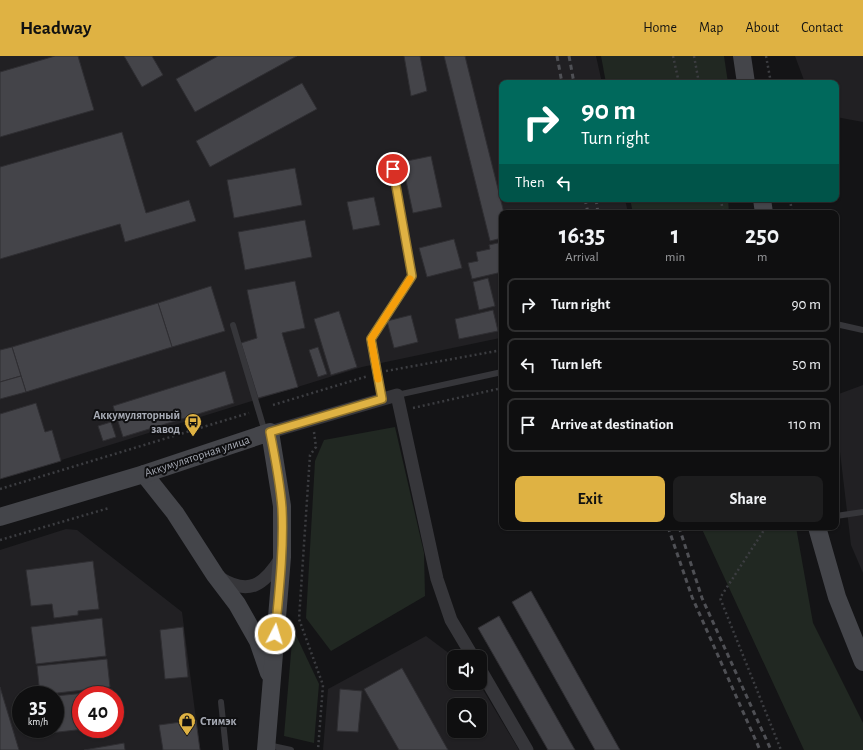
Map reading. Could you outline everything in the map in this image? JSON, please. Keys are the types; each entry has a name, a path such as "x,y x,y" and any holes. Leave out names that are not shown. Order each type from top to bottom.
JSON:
{"street":[{"path":"742,56 746,80"},
{"path":"266,747 282,557 282,506 268,433 397,395 437,579 451,620 469,650"},
{"name":"Аккумуляторная улица","path":"0,517 144,474 268,433"},
{"path":"144,474 175,513 215,575 237,604 260,647 272,680"},
{"path":"818,530 837,597 863,662"},
{"path":"215,575 232,585 242,587 253,586 262,582 271,573 282,557"},
{"path":"487,682 527,750"}],"lane":[{"path":"382,399 371,339 412,276 393,169"},
{"path":"233,325 268,433"},
{"path":"839,325 863,330"},
{"path":"397,395 499,373"},
{"path":"839,516 863,512"},
{"path":"221,702 226,750"},
{"path":"266,747 291,750"}],"path":[{"path":"674,56 678,80"},
{"path":"694,56 698,80"},
{"path":"766,56 770,80"},
{"path":"382,372 499,351"},
{"path":"273,405 370,375"},
{"path":"405,410 499,389"},
{"path":"0,489 253,412"},
{"path":"314,431 316,447 310,455 299,619 323,685 318,750"},
{"path":"0,540 109,508"},
{"path":"764,530 720,598 782,750"}],"shaded area":[{"path":"0,56 596,56 601,80 499,80 499,202 626,202 627,210 499,210 499,338 362,367 0,479"},
{"path":"601,56 724,56 728,80 605,80"},
{"path":"795,56 863,56 863,122 839,118 839,80 804,80"},
{"path":"631,202 728,202 729,210 632,210"},
{"path":"863,385 863,573 851,545 839,443 839,394"},
{"path":"395,427 424,553 425,596 331,651 306,618 315,461 324,440"},
{"path":"66,529 77,530 182,612 200,750 0,750 0,550"},
{"path":"702,530 797,530 813,623 863,723 863,750 804,750"},
{"path":"293,629 319,684 314,743 284,736"},
{"path":"426,636 447,652 447,690 483,690 519,750 323,750 328,689"}],"building":[{"path":"55,56 78,56 94,110 0,137 0,72"},
{"path":"124,56 152,56 163,75 142,87"},
{"path":"218,56 297,56 195,112 176,79"},
{"path":"404,56 420,56 427,91 411,96"},
{"path":"444,56 465,56 499,193 499,202 501,202 503,210 499,210 499,239 490,241"},
{"path":"302,83 317,109 210,167 196,141"},
{"path":"122,132 146,213 189,200 196,221 125,242 120,224 0,259 0,167"},
{"path":"431,156 442,207 413,213 402,162"},
{"path":"295,168 302,205 234,218 227,180"},
{"path":"374,197 380,225 353,230 347,202"},
{"path":"305,220 312,257 245,270 238,232"},
{"path":"454,239 462,268 427,277 419,248"},
{"path":"499,243 499,273 472,279 468,263 478,261 476,252 490,249 489,245"},
{"path":"488,278 495,306 479,310 473,282"},
{"path":"295,281 305,328 282,333 298,387 258,398 241,343 257,338 247,290"},
{"path":"211,286 225,331 172,347 158,303"},
{"path":"158,303 172,347 26,392 12,347"},
{"path":"493,310 498,331 459,339 455,319"},
{"path":"339,311 357,367 331,375 314,319"},
{"path":"411,315 418,342 394,348 387,321"},
{"path":"12,347 21,376 0,382 0,350"},
{"path":"318,347 327,374 318,377 309,350"},
{"path":"225,371 234,403 123,437 113,406"},
{"path":"21,376 26,392 0,399 0,382"},
{"path":"36,403 45,432 52,430 61,461 0,479 0,414"},
{"path":"111,422 116,437 103,441 98,426"},
{"path":"93,561 99,609 78,611 78,615 54,618 52,604 31,606 26,570"},
{"path":"531,591 620,750 595,750 512,602"},
{"path":"499,616 575,750 548,750 478,628"},
{"path":"102,618 106,656 36,664 31,627"},
{"path":"183,627 188,677 165,679 160,630"},
{"path":"107,659 110,686 72,686 72,691 64,692 64,686 39,686 37,666"},
{"path":"402,668 448,750 399,750 364,689"},
{"path":"0,687 12,727 12,738 15,738 19,750 0,750"},
{"path":"340,689 362,691 358,732 337,731"},
{"path":"72,694 72,730 64,731 64,695"},
{"path":"196,720 200,750 163,750 159,725"},
{"path":"124,743 125,750 84,750"}],"railway":[{"path":"557,56 561,80"},
{"path":"569,56 573,80"},
{"path":"586,202 587,210"},
{"path":"596,202 598,210"},
{"path":"669,530 692,597 760,750"},
{"path":"680,530 702,598 771,750"}],"slow traffic":[{"path":"378,379 371,339 410,279"}],"place":[{"name":"Аккумуляторный завод","path":"193,437"},
{"name":"Стимэк","path":"187,736"}],"route":[{"path":"275,634 282,557 282,506 270,432 299,422 382,399 371,339 412,276 393,169"}]}
